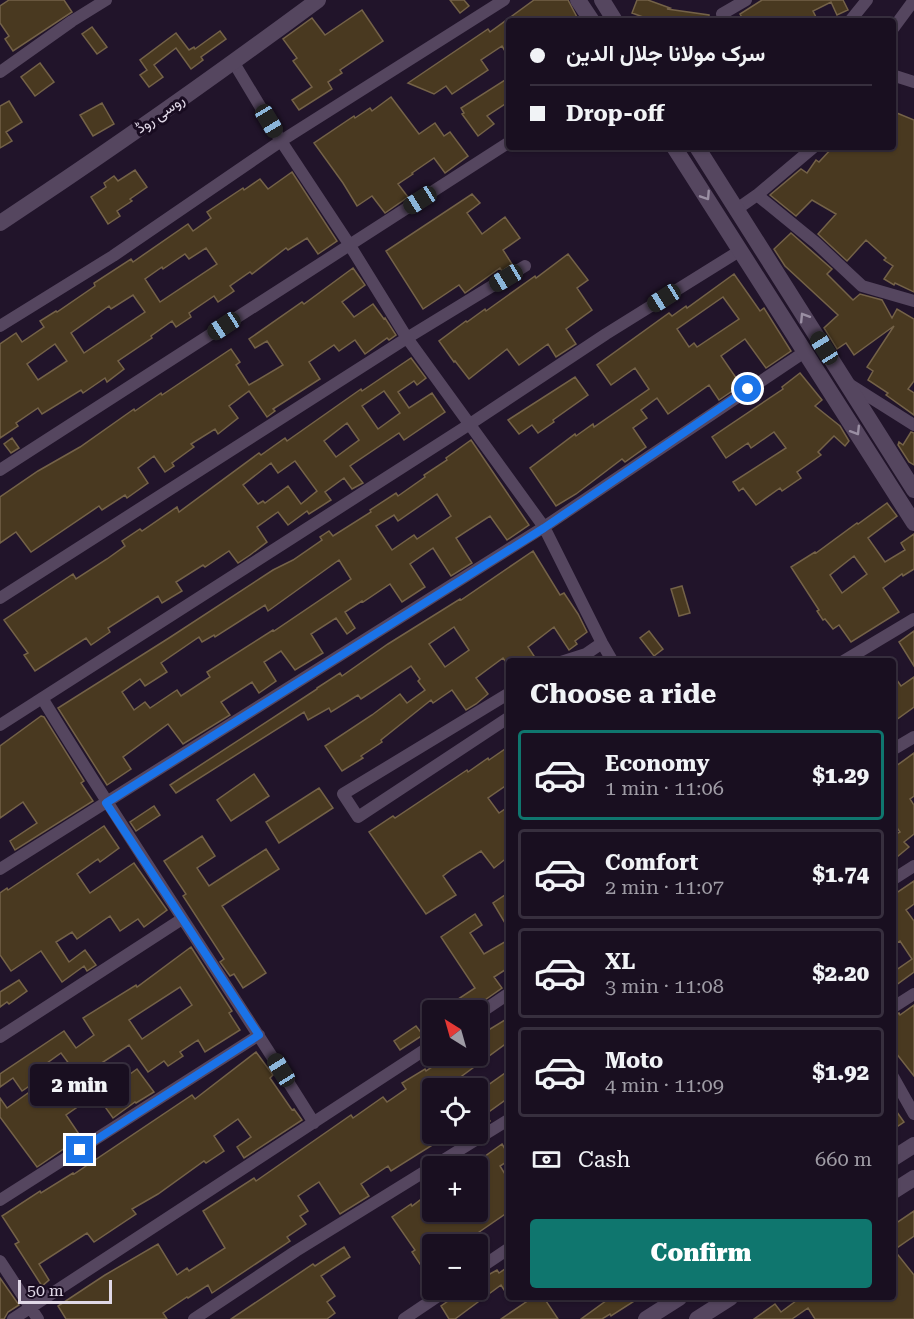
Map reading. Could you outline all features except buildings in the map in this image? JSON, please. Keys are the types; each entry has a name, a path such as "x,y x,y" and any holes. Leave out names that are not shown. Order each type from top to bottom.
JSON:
{"main road":[{"name":"روسی روڈ","path":"0,223 234,63 318,0"},
{"path":"578,0 590,18"},
{"path":"602,0 613,18"},
{"path":"676,150 914,523"},
{"path":"699,150 914,490"},
{"path":"822,377 846,382"},
{"path":"839,405 846,382"},
{"path":"896,1155 914,1144"},
{"path":"896,1189 914,1178"},
{"path":"645,1319 676,1300"},
{"path":"697,1319 727,1300"}],"street":[{"path":"0,72 106,0"},
{"path":"0,326 113,256 281,141 504,0"},
{"path":"720,0 723,17 746,0"},
{"path":"852,18 867,0"},
{"path":"896,23 908,3"},
{"path":"234,63 407,338 544,528 611,658"},
{"path":"896,76 914,82"},
{"path":"0,470 506,144"},
{"path":"736,209 757,195 810,150"},
{"path":"757,195 816,243 862,286 914,301"},
{"path":"0,725 470,424 606,334 741,250"},
{"path":"0,598 407,338 525,266"},
{"path":"0,869 544,528 806,351"},
{"path":"846,382 914,425"},
{"path":"849,658 914,619"},
{"path":"583,658 602,643"},
{"path":"506,695 343,794 358,817 506,718"},
{"path":"42,698 106,803 259,1035 314,1123"},
{"path":"896,748 914,737"},
{"path":"896,877 914,866"},
{"path":"0,1037 182,920"},
{"path":"896,1005 914,994"},
{"path":"488,1008 506,995"},
{"path":"0,1200 259,1035"},
{"path":"12,1319 422,1052"},
{"path":"896,1082 914,1114"},
{"path":"450,1156 506,1121"},
{"path":"194,1319 296,1251 422,1173"},
{"path":"488,1263 506,1250"},
{"path":"0,1261 38,1319"},
{"path":"404,1319 432,1300"}],"route":[{"path":"80,1150 259,1035 106,803 544,528 748,389"}]}
